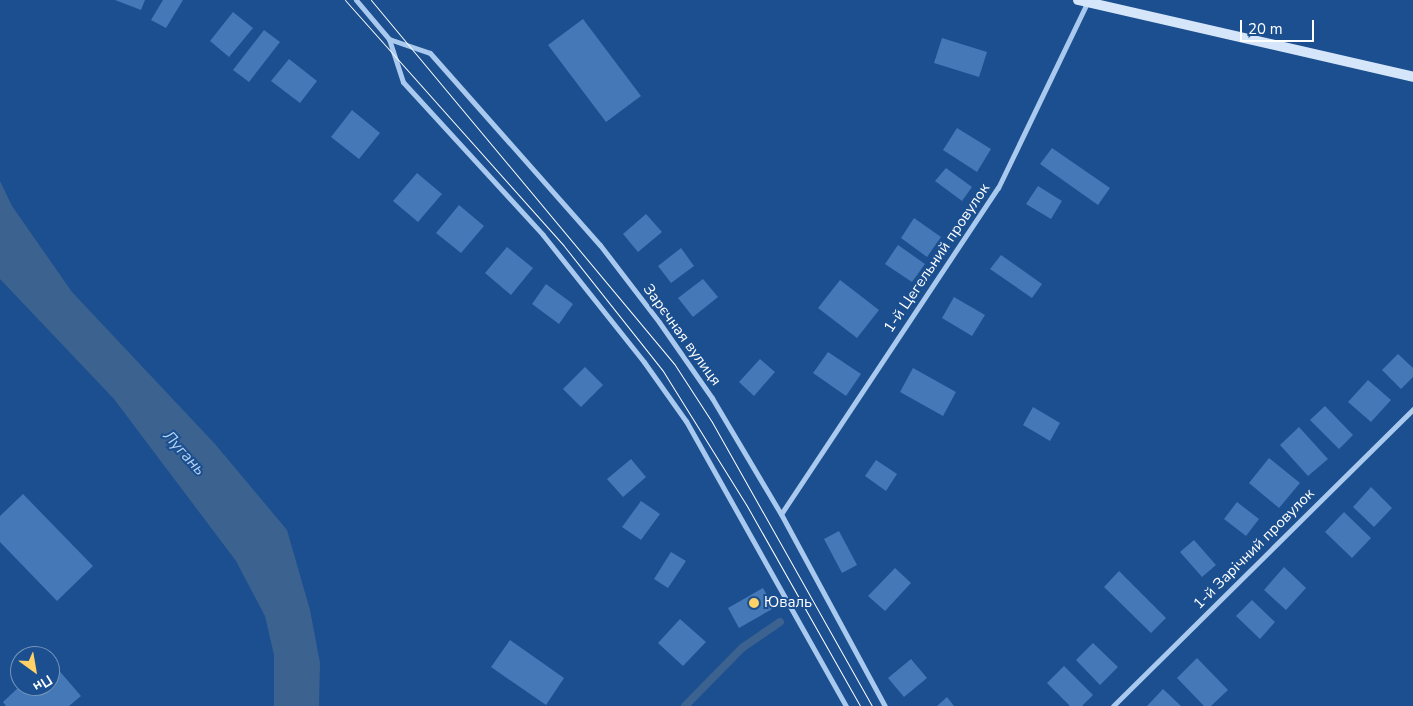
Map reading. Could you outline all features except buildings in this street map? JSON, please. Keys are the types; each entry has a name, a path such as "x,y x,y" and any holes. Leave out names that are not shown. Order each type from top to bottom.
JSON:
{"main road":[{"path":"1083,1 1413,77"}],"street":[{"path":"356,0 389,39 403,82 543,236 644,362 686,421 846,706"},
{"name":"1-й Цегельний провулок","path":"781,514 998,188 1083,1"},
{"name":"Зарєчная вулиця","path":"389,39 430,53 600,245 712,398 781,514 885,706"},
{"name":"1-й Зарічний провулок","path":"1113,706 1413,410"}],"water":[{"name":"Лугань","path":"0,181 12,206 72,292 215,444 287,530 310,610 320,663 319,706 274,706 274,655 265,616 236,561 114,399 0,279"}],"waterway":[{"path":"685,706 742,648 780,622"}],"tram line":[{"path":"345,0 564,246 663,371 747,506 860,706"},
{"path":"371,0 675,365 712,422 872,706"}],"place":[{"name":"Юваль","path":"754,603"}]}
